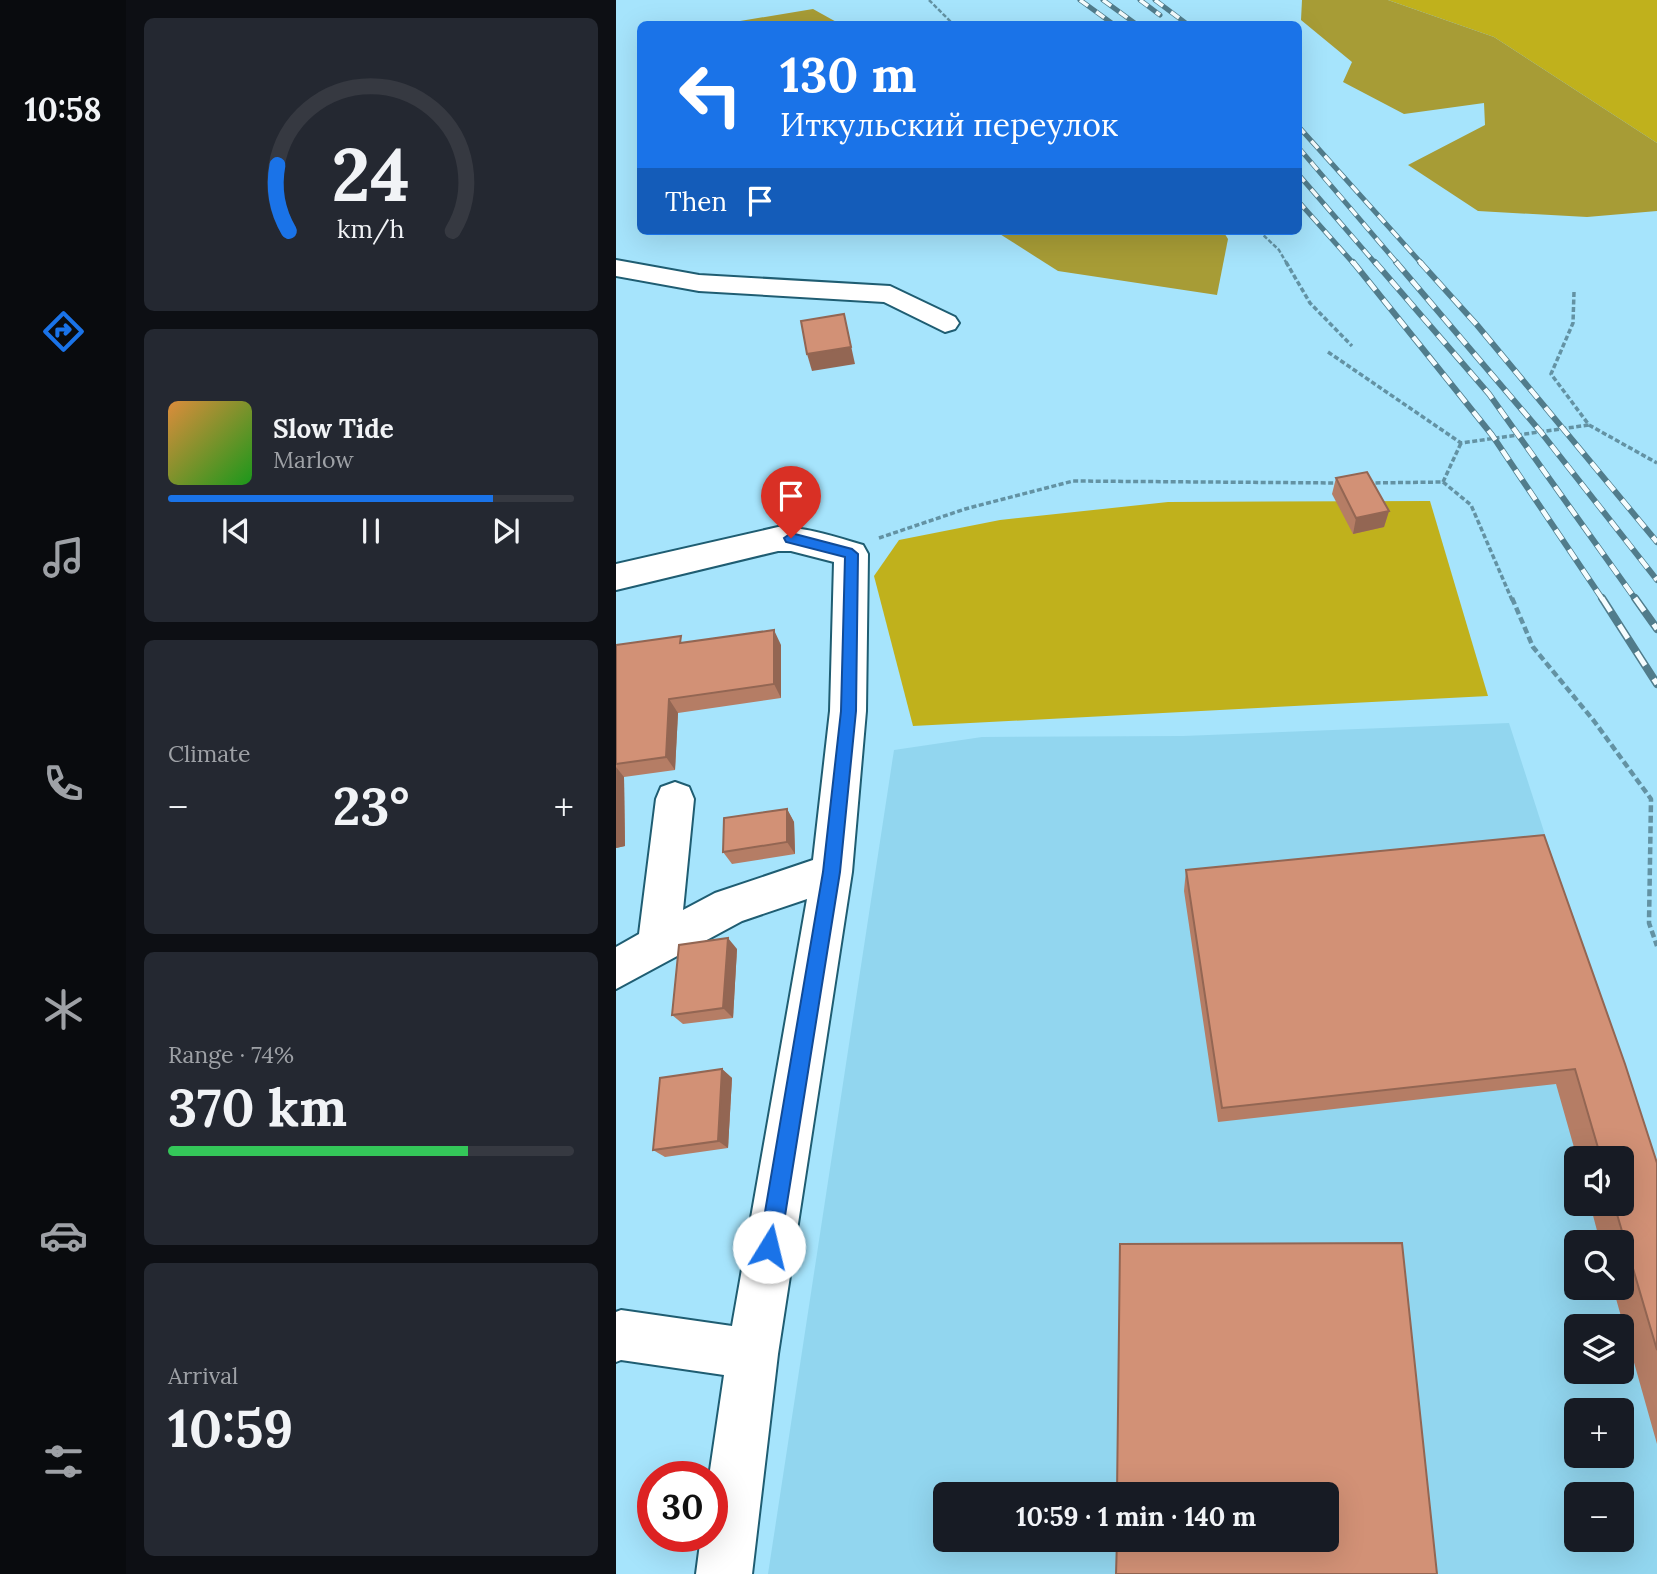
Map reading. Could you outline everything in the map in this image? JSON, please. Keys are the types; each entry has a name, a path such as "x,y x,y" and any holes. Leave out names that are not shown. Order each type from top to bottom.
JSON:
{"street":[{"path":"616,268 699,283 890,294 946,323"},
{"path":"616,577 778,539 791,538 852,554 848,711 832,872 752,1354 724,1574"},
{"path":"659,942 675,800"},
{"path":"616,969 659,942 730,906 832,872"},
{"path":"616,1338 621,1335 752,1354"}],"path":[{"path":"929,0 950,21"},
{"path":"1263,235 1279,250 1310,303 1352,346"},
{"path":"1574,292 1573,323 1550,374 1589,425 1657,463"},
{"path":"1328,352 1461,443 1589,425"},
{"path":"1443,482 1461,443"},
{"path":"852,554 888,532 1073,481 1345,483"},
{"path":"1359,483 1443,482 1471,505 1533,647 1594,721 1651,799 1649,923 1657,946"}],"shaded area":[{"path":"1302,0 1388,0 1494,37 1657,143 1657,211 1587,217 1478,211 1408,165 1485,125 1484,103 1404,114 1343,82 1352,62 1301,20"},
{"path":"1388,0 1657,0 1657,143 1494,37"},
{"path":"813,9 835,21 740,21"},
{"path":"1001,235 1226,235 1228,239 1217,295 1058,271"},
{"path":"1430,501 1488,696 913,726 874,576 899,540 1000,520 1168,502"},
{"path":"1509,723 1657,1182 1657,1574 768,1574 894,750 982,737 1183,736"}],"building":[{"path":"844,314 851,347 807,354 801,321"},
{"path":"1367,472 1389,511 1356,518 1336,478"},
{"path":"774,630 774,684 669,699 666,757 616,764 616,645 681,636 680,643"},
{"path":"787,809 787,842 723,852 724,818"},
{"path":"1544,835 1657,1163 1657,1350 1634,1272 1634,1230 1622,1230 1618,1216 1634,1216 1634,1146 1597,1146 1575,1069 1222,1108 1186,870"},
{"path":"728,938 723,1008 672,1015 679,945"},
{"path":"722,1069 718,1141 653,1150 660,1078"},
{"path":"1402,1243 1437,1574 1116,1574 1117,1552 1339,1552 1339,1482 1117,1482 1120,1244"}],"railway":[{"path":"1080,0 1109,21"},
{"path":"1103,0 1132,21"},
{"path":"1140,0 1160,15"},
{"path":"1155,0 1183,21"},
{"path":"1302,130 1422,264"},
{"path":"1302,152 1398,264"},
{"path":"1302,179 1376,264"},
{"path":"1302,206 1354,264"},
{"path":"1353,262 1492,435 1603,600"},
{"path":"1375,262 1489,394 1636,600"},
{"path":"1396,262 1540,431 1657,580"},
{"path":"1420,262 1477,325 1657,542"},
{"path":"1602,598 1657,684"},
{"path":"1635,598 1657,629"}],"route":[{"path":"769,1247 832,872 848,711 852,554 791,538"}]}
